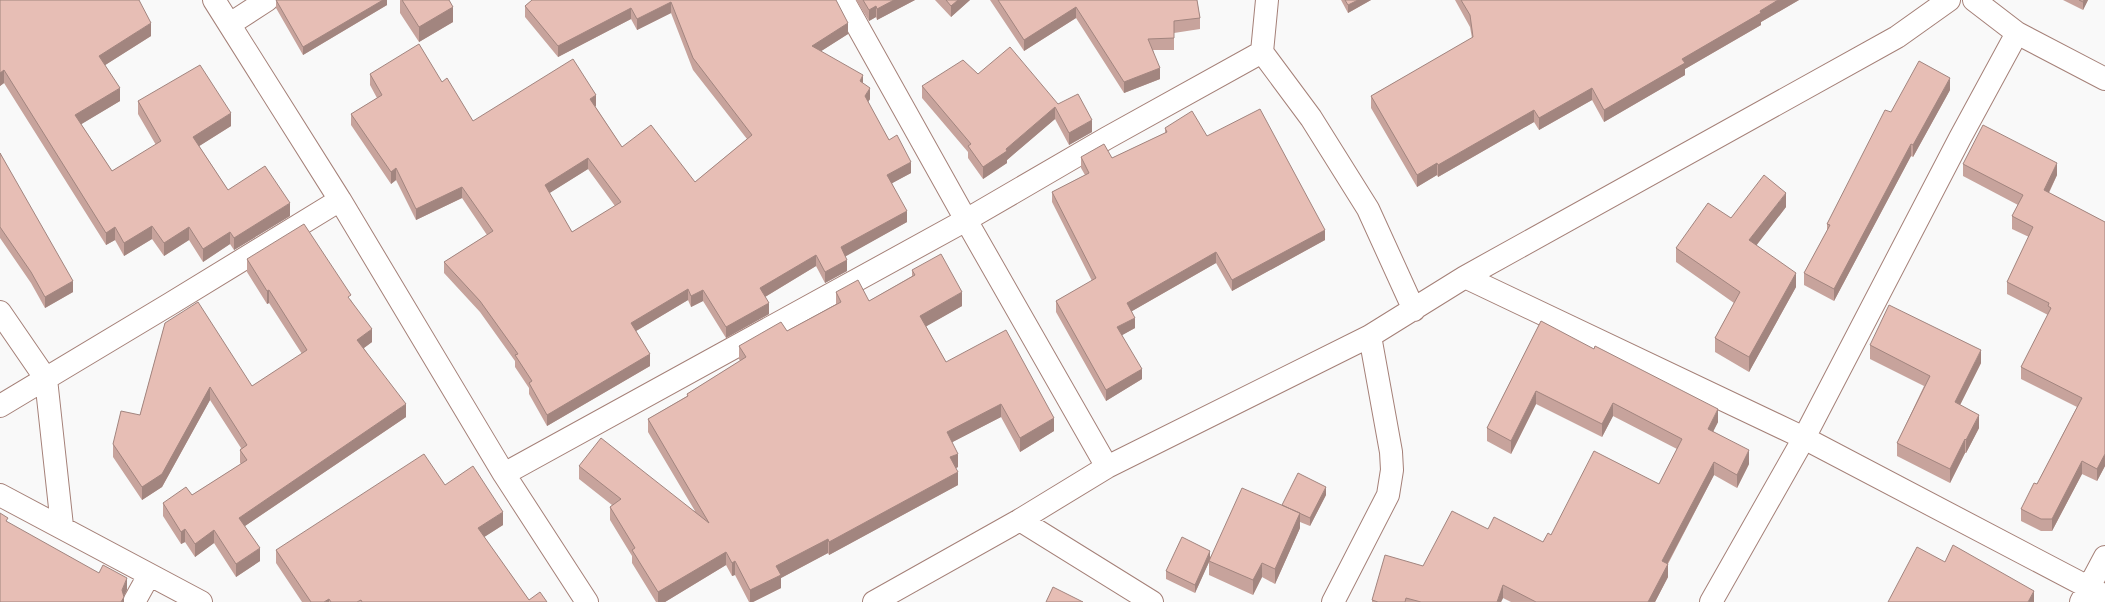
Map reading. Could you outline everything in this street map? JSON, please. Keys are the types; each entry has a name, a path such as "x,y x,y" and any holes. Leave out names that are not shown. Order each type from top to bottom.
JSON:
{"street":[{"path":"214,0 340,200 504,474 587,602"},
{"path":"230,24 267,0"},
{"path":"843,0 966,220 1107,466"},
{"path":"1267,0 1262,52 1311,118 1368,209 1414,310"},
{"path":"874,602 1020,520 1107,466 1370,336 1466,277 1897,37 1949,0"},
{"path":"1974,0 2017,33 2105,79"},
{"path":"1711,602 1804,438 1956,145 2017,33"},
{"path":"504,474 966,220 1107,138 1262,52"},
{"path":"0,406 340,200"},
{"path":"1466,277 1804,438 2091,595 2105,557"},
{"path":"0,312 46,379 62,526"},
{"path":"1332,602 1388,494 1392,470 1391,452 1370,336"},
{"path":"0,495 62,526 149,575 201,602"},
{"path":"1020,520 1152,602"},
{"path":"134,602 149,575"}],"building":[{"path":"0,0 139,0 151,23 99,56 120,88 75,115 112,171 161,141 138,101 200,65 231,113 193,137 228,190 265,166 290,203 234,238 230,232 203,249 189,227 164,243 152,226 124,243 115,227 106,233 4,70 0,73"},
{"path":"276,0 383,0 303,47"},
{"path":"402,0 449,0 453,7 419,27"},
{"path":"532,0 836,0 848,23 812,46 863,75 860,81 870,88 865,96 889,140 897,135 911,162 887,175 907,211 841,247 847,260 825,272 816,255 760,288 769,303 726,327 703,290 691,296 688,289 631,323 650,354 547,415 529,383 532,381 515,355 518,354 480,301 444,262 493,231 462,187 416,209 396,168 391,172 351,114 382,95 370,74 419,44 442,82 447,78 473,121 573,59 596,95 590,99 622,147 651,125 695,182 752,135 693,58 671,2 637,19 631,8 558,46 525,6","holes":["588,158 621,202 572,232 545,185"]},
{"path":"863,0 894,0 877,9 876,6 869,10"},
{"path":"946,0 958,0 951,6"},
{"path":"998,0 1197,0 1200,18 1174,21 1174,38 1148,39 1160,68 1124,82 1076,7 1024,40"},
{"path":"1345,0 1358,0 1348,5"},
{"path":"1461,0 1778,0 1760,11 1761,13 1682,59 1685,63 1604,110 1592,88 1539,118 1534,110 1438,165 1437,163 1417,175 1371,96 1473,37 1470,15"},
{"path":"1010,47 1058,104 1078,94 1092,120 1069,133 1055,107 1006,149 1007,151 983,167 968,146 971,144 922,86 963,60 978,74"},
{"path":"1919,61 1950,78 1913,145 1911,144 1834,289 1804,273 1830,225 1827,224 1885,110 1891,112"},
{"path":"1260,109 1325,230 1232,280 1216,252 1127,303 1135,318 1117,327 1142,369 1106,390 1056,301 1096,278 1052,192 1089,173 1081,157 1104,144 1112,158 1167,132 1165,128 1192,111 1207,136"},
{"path":"1983,125 2057,163 2044,190 2105,222 2105,454 2097,469 2082,461 2052,519 2041,519 2021,509 2034,483 2037,484 2082,398 2021,367 2051,308 2048,306 2049,303 2007,282 2033,227 2012,216 2023,195 1963,164"},
{"path":"0,153 73,281 45,297 31,272 0,227"},
{"path":"1764,175 1786,193 1749,240 1796,273 1749,357 1715,338 1740,292 1676,248 1708,203 1731,218"},
{"path":"304,224 351,295 348,297 372,329 357,340 406,404 239,518 260,548 236,564 214,530 195,544 185,529 181,532 163,503 186,487 192,495 247,460 240,450 247,445 210,387 162,474 142,487 113,444 121,411 140,415 165,323 198,302 252,386 307,350 269,290 267,291 247,259"},
{"path":"941,254 962,292 920,316 946,362 1006,330 1054,418 1020,438 1001,404 947,432 958,454 950,457 958,472 829,542 828,539 776,566 781,575 750,590 735,561 732,563 726,552 658,592 632,550 635,548 610,507 621,499 579,466 601,438 709,523 648,419 688,396 687,394 746,357 739,346 781,322 787,331 841,302 836,292 858,280 869,301 915,275 912,270"},
{"path":"1889,305 1981,350 1955,402 1979,415 1950,469 1897,443 1930,376 1870,345"},
{"path":"1541,321 1594,349 1595,346 1718,409 1708,429 1749,450 1737,475 1714,462 1662,561 1668,564 1648,602 1536,602 1503,585 1497,602 1421,602 1406,598 1405,602 1378,602 1372,600 1385,555 1423,566 1452,511 1488,529 1494,517 1543,542 1548,533 1551,535 1594,451 1659,484 1682,439 1613,403 1602,424 1536,391 1511,441 1487,428"},
{"path":"424,454 445,485 473,466 503,512 478,528 529,600 540,592 547,602 362,602 361,600 357,602 331,602 329,599 324,602 311,602 276,550"},
{"path":"1298,473 1326,487 1310,518 1282,505"},
{"path":"1242,488 1300,513 1275,569 1262,563 1253,580 1209,561"},
{"path":"0,513 8,518 6,521 99,573 103,565 127,578 122,590 124,597 121,602 0,602"},
{"path":"1182,537 1210,551 1195,585 1166,571"},
{"path":"1953,545 2034,591 2028,602 1888,602 1917,547 1945,562"},
{"path":"1053,587 1083,602 1046,602"}]}
